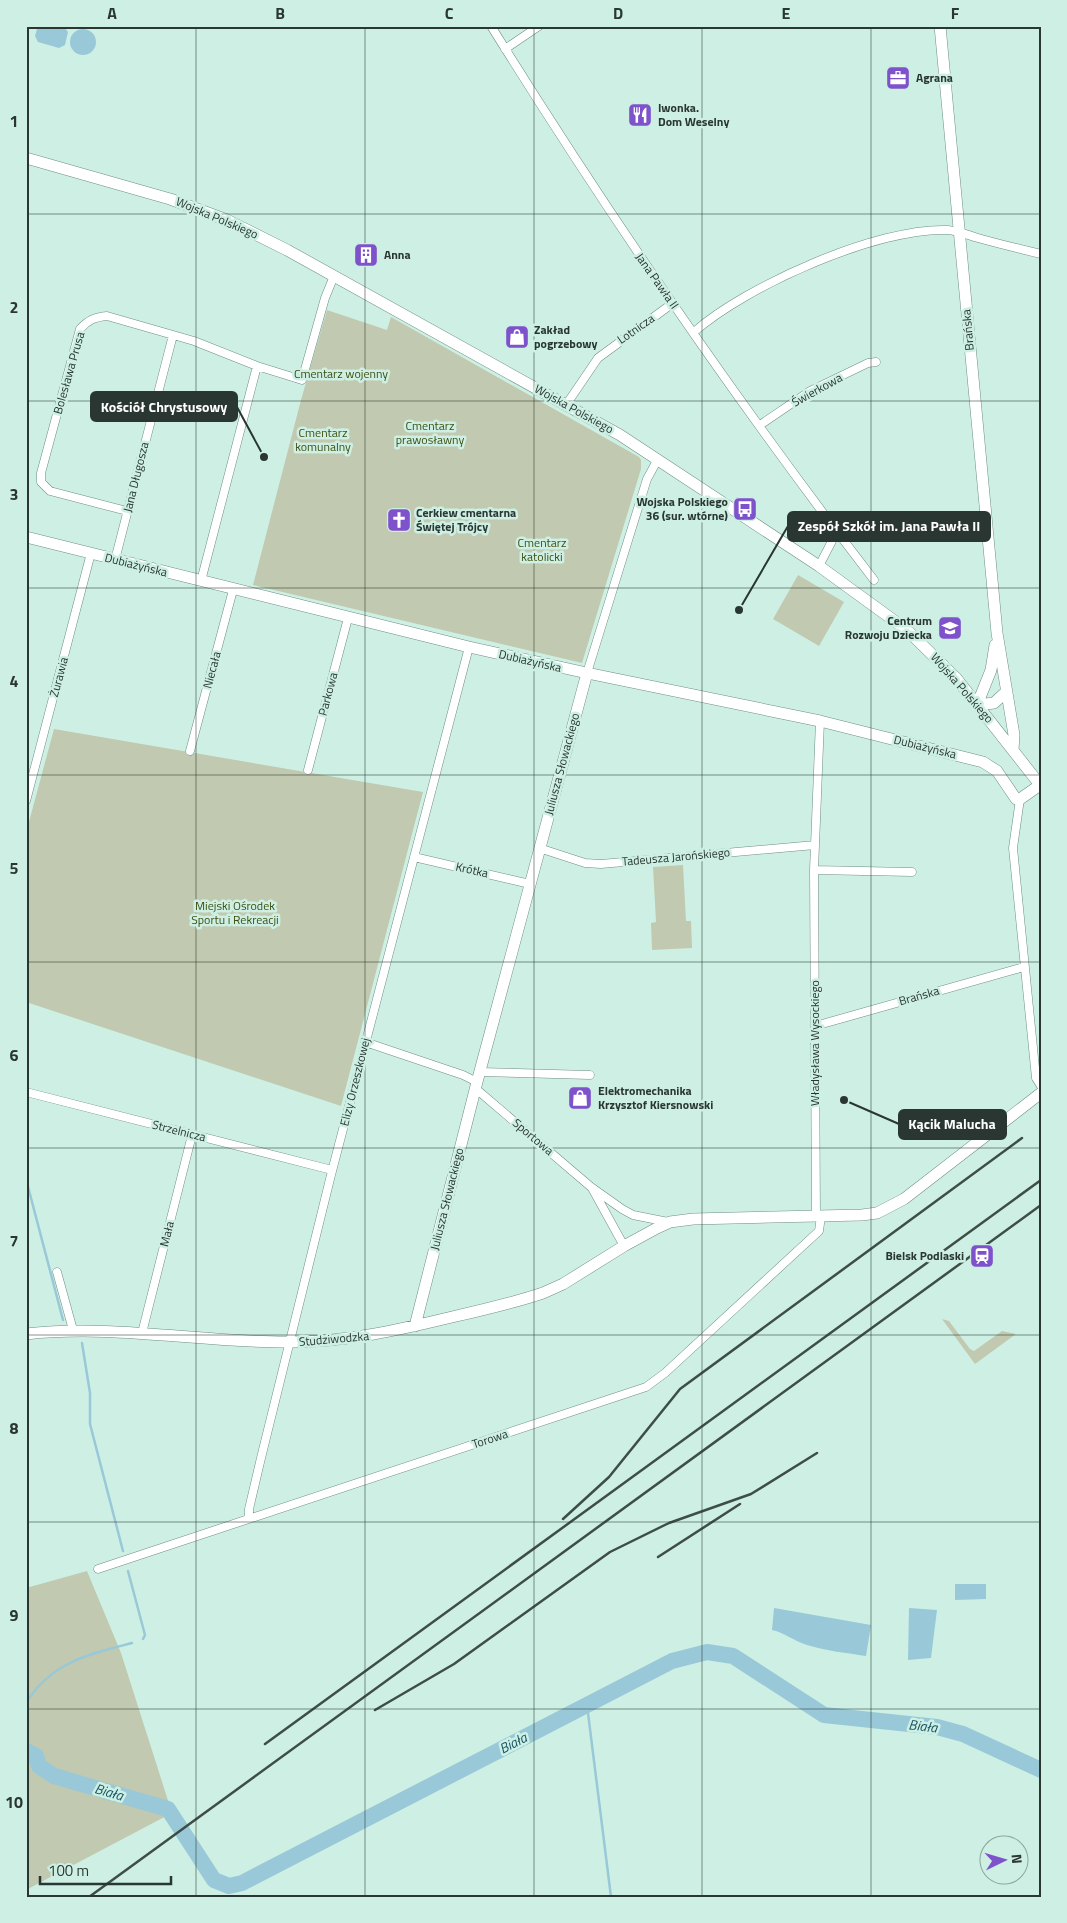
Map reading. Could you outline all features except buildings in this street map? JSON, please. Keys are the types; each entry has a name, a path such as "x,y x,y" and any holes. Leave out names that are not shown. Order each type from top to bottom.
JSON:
{"street":[{"name":"Jana Pawła II","path":"491,26 595,189 673,303 834,528 874,580"},
{"path":"505,49 539,26"},
{"name":"Brańska","path":"940,26 997,633 1014,735 1013,750"},
{"name":"Wojska Polskiego","path":"26,158 207,212 251,231 566,405 658,459 819,566 907,630 941,662 964,688 1040,785"},
{"path":"694,332 724,309 812,264 905,234 949,230 1041,254"},
{"name":"Bolesława Prusa","path":"127,511 50,490 41,482 41,473 80,329 94,318 107,316 194,341 257,366 302,380 325,298 334,276"},
{"name":"Lotnicza","path":"566,405 598,358 673,303"},
{"name":"Jana Długosza","path":"115,560 172,335"},
{"name":"Świerkowa","path":"760,425 810,391 868,363 876,362"},
{"path":"201,582 257,366"},
{"name":"Juliusza Słowackiego","path":"415,1326 477,1081 587,674 647,479 658,459"},
{"path":"819,566 832,541 834,528"},
{"name":"Dubiażyńska","path":"26,537 233,590 469,647 587,674 820,721 983,762 997,771 1016,798 1020,799"},
{"name":"Żurawia","path":"26,801 91,553"},
{"name":"Niecała","path":"190,751 233,590"},
{"name":"Parkowa","path":"308,770 348,618"},
{"name":"Brańska","path":"977,705 984,684 992,670 997,633"},
{"name":"Elizy Orzeszkowej","path":"249,1518 249,1509 332,1170 469,647"},
{"path":"964,688 984,684"},
{"path":"977,705 994,703 1007,691"},
{"name":"Władysława Wysockiego","path":"819,1216 814,870 820,721"},
{"path":"1040,785 1020,799 1013,848 1036,1078 1041,1086"},
{"name":"Tadeusza Jarońskiego","path":"539,848 585,863 601,864 815,845"},
{"name":"Krótka","path":"414,857 530,884"},
{"path":"814,870 912,872"},
{"name":"Brańska","path":"815,1026 1024,967"},
{"name":"Sportowa","path":"365,1042 477,1081 591,1186 633,1216 670,1222 693,1219 862,1215 890,1208 1041,1093"},
{"path":"477,1081 590,1075"},
{"name":"Strzelnicza","path":"26,1092 332,1170"},
{"name":"Mała","path":"142,1333 192,1135"},
{"name":"Sportowa","path":"591,1186 624,1246 670,1222"},
{"name":"Torowa","path":"98,1568 646,1387 665,1373 819,1231 819,1216"},
{"name":"Studziwodzka","path":"26,1334 73,1330 290,1342 338,1341 415,1326 544,1293 563,1284 624,1246"},
{"path":"57,1272 73,1330"}],"green space":[{"path":"327,310 387,330 391,317 639,457 641,469 582,663 253,585 301,400"},
{"path":"798,575 844,602 819,646 773,619"},
{"name":"Miejski Ośrodek Sportu i Rekreacji","path":"54,729 423,792 341,1106 26,1002 26,833"},
{"path":"683,865 686,921 691,921 692,948 652,950 651,923 656,922 653,867"},
{"path":"942,1319 949,1321 970,1349 974,1351 1002,1331 1016,1334 975,1364"},
{"path":"87,1571 121,1653 172,1813 26,1890 26,1588"}],"water":[{"path":"38,26 65,28 68,32 65,45 59,48 38,42 35,36"},
{"path":"83,29 92,33 96,42 92,51 83,55 74,51 70,42 74,33"},
{"path":"955,1584 986,1584 986,1599 955,1600"},
{"path":"774,1608 871,1625 866,1656 814,1647 772,1630"},
{"path":"909,1608 937,1610 931,1658 908,1660"}],"waterway":[{"path":"26,1179 63,1320"},
{"path":"82,1343 90,1393 90,1424 123,1551"},
{"path":"128,1571 145,1635 143,1639"},
{"path":"26,1703 36,1689 59,1669 101,1651 132,1643"},
{"name":"Biała","path":"26,1751 36,1756 39,1766 54,1776 168,1809 214,1880 229,1886 242,1883 672,1661 707,1652 733,1656 824,1715 937,1727 963,1734 1041,1770"},
{"path":"587,1705 611,1897"}],"railway":[{"path":"563,1519 609,1477 680,1389 1022,1138"},
{"path":"265,1744 1041,1180"},
{"path":"89,1897 1041,1205"},
{"path":"375,1710 454,1664 610,1552 669,1523 751,1494 817,1453"},
{"path":"658,1557 740,1504"}],"place":[{"name":"Agrana","path":"898,78"},
{"name":"Iwonka. Dom Weselny","path":"640,115"},
{"name":"Anna","path":"366,255"},
{"name":"Zakład pogrzebowy","path":"517,337"},
{"name":"Kościół Chrystusowy","path":"264,457"},
{"name":"Wojska Polskiego 36 (sur. wtórne)","path":"745,509"},
{"name":"Cerkiew cmentarna Świętej Trójcy","path":"399,520"},
{"name":"Zespół Szkół im. Jana Pawła II","path":"739,610"},
{"name":"Centrum Rozwoju Dziecka","path":"950,628"},
{"name":"Elektromechanika Krzysztof Kiersnowski","path":"580,1098"},
{"name":"Kącik Malucha","path":"844,1100"},
{"name":"Bielsk Podlaski","path":"982,1256"}],"park label":[{"name":"Cmentarz wojenny","path":"341,374"},
{"name":"Cmentarz prawosławny","path":"430,433"},
{"name":"Cmentarz komunalny","path":"323,440"},
{"name":"Cmentarz katolicki","path":"542,550"}]}
